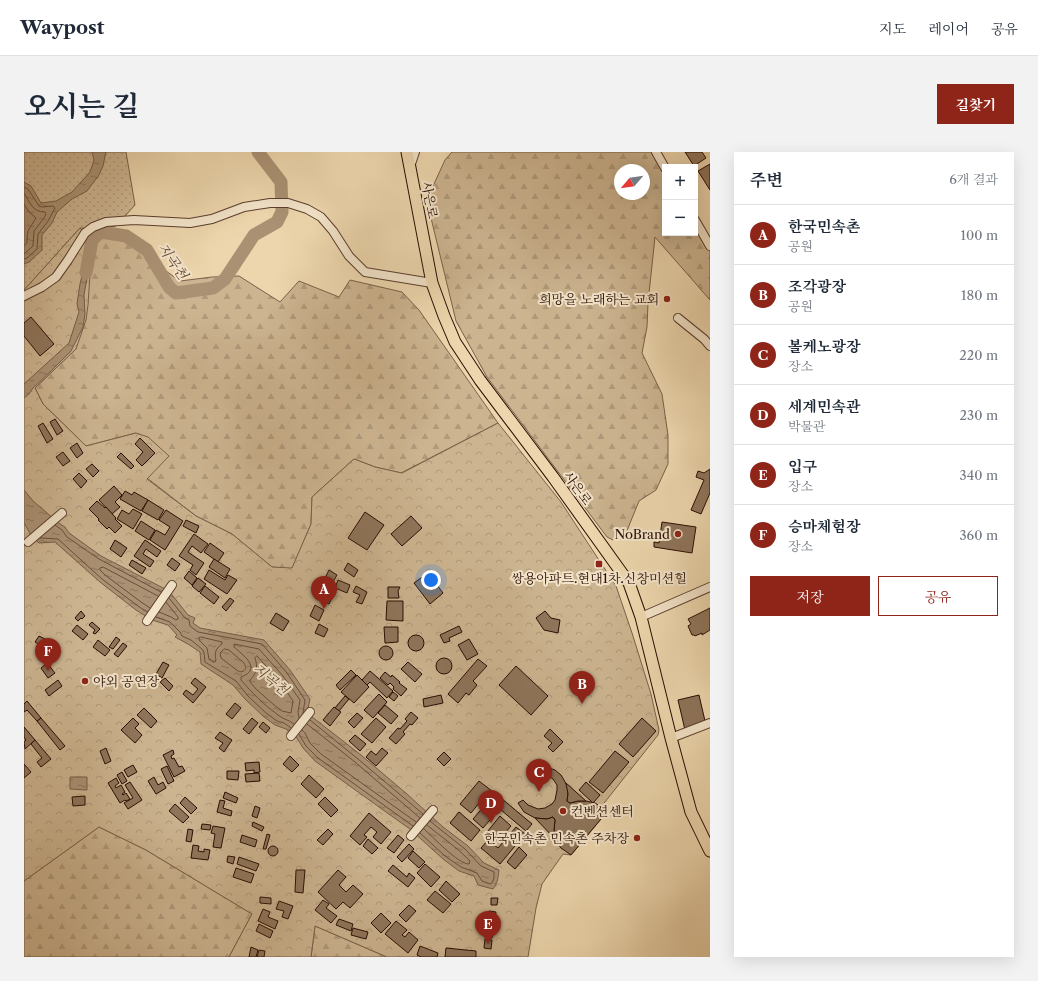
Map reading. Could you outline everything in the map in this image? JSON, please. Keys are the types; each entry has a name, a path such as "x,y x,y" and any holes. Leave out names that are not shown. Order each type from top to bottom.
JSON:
{"main road":[{"name":"사은로","path":"406,152 432,283 455,342 480,380 553,477 629,583 641,617 691,812 710,851"}],"street":[{"path":"410,168 415,152"},
{"path":"656,152 663,164"},
{"path":"24,296 42,287 56,277 85,233 93,226 106,222 134,220 190,223 212,219 252,206 270,203 288,203 307,209 320,217 333,231 349,256 365,272 432,283"},
{"path":"698,225 710,246"},
{"path":"678,318 704,338 710,346"},
{"path":"28,542 62,513"},
{"path":"147,621 172,585"},
{"path":"641,617 710,587"},
{"path":"291,736 310,712"},
{"path":"671,738 710,723"},
{"path":"411,836 433,810"}],"green space":[{"path":"24,152 126,152 135,205 116,226 97,229 80,228 24,290"},
{"path":"452,152 653,152 662,167 662,236 698,236 698,227 710,247 710,300 655,237 647,327 642,353 662,394 668,435 668,464 656,490 639,501 626,533 613,540 607,537 487,377 456,321 431,218 428,197 445,160"},
{"path":"80,228 89,237 85,251 90,274 86,320 76,349 35,388 43,404 86,446 136,433 148,437 169,456 147,479 196,516 232,534 272,567 292,568 311,524 312,497 354,459 375,467 402,473 498,423 561,502 616,586 651,694 659,730 658,735 601,807 606,813 571,855 563,854 542,884 536,908 528,957 387,957 315,926 311,957 229,957 252,914 146,850 99,827 24,881 24,290"},
{"path":"114,234 180,281 212,277 239,276 280,302 299,281 339,297 350,280 402,292 419,310 498,423 401,473 375,467 354,459 312,497 311,524 292,569 272,567 232,534 196,516 147,478 136,433 86,446 43,404 35,388 76,349 83,289 92,240"},
{"path":"99,827 146,850 252,914 229,957 24,957 24,881"},
{"path":"315,926 387,957 311,957"}],"water":[{"path":"92,152 106,152 103,166 99,175 87,191 72,199 57,212 52,223 42,235 42,250 29,262 24,264 24,182 31,186 41,203 56,201 72,192 90,172 94,160"},
{"path":"88,252 90,261 84,295 85,314 83,327 71,351 24,398 24,384 69,343 79,312 77,304 80,284"},
{"path":"24,490 33,501 65,527 69,533 101,556 169,591 188,615 195,618 193,623 200,628 264,640 290,670 310,699 307,713 361,755 443,827 468,846 484,863 499,870 495,887 493,889 478,885 474,876 459,871 443,859 410,829 315,761 303,748 297,738 286,729 275,725 263,716 233,685 201,664 200,652 175,637 177,635 168,625 152,620 136,610 100,582 55,542 39,543 31,535 24,523"},
{"path":"70,777 87,777 87,790 70,789"}],"building":[{"path":"685,152 702,152 706,158 697,164 693,164"},
{"path":"710,164 710,190 698,171"},
{"path":"31,317 54,344 40,356 24,336 24,323"},
{"path":"55,419 63,431 57,435 50,422"},
{"path":"43,423 53,439 47,443 38,426"},
{"path":"140,438 155,453 142,466 136,460 143,452 135,444"},
{"path":"77,443 83,453 77,458 70,448"},
{"path":"63,452 70,461 63,466 56,457"},
{"path":"121,453 134,466 131,469 117,457"},
{"path":"92,464 99,471 93,477 86,469"},
{"path":"710,469 710,493 701,514 691,510 704,480 696,477 698,471 704,473"},
{"path":"79,473 87,481 81,488 73,479"},
{"path":"114,486 122,495 115,502 120,507 112,514 99,500"},
{"path":"125,491 132,495 134,492 148,500 141,511 120,499"},
{"path":"148,500 164,510 158,520 142,511"},
{"path":"97,501 105,508 106,507 122,526 115,533 109,527 107,529 89,509"},
{"path":"133,509 142,514 133,529 117,519 122,510 129,514"},
{"path":"166,510 183,521 165,550 150,540 156,530 165,535 170,527 159,520"},
{"path":"365,512 384,525 367,550 348,538"},
{"path":"411,516 422,528 402,546 391,534"},
{"path":"186,520 199,526 196,533 183,526"},
{"path":"141,521 155,530 149,540 135,531"},
{"name":"NoBrand","path":"662,522 696,527 692,553 654,547 654,542 659,543"},
{"path":"194,534 208,544 201,553 192,546 188,552 204,563 196,575 190,570 193,565 179,556"},
{"path":"115,540 127,548 121,557 110,549"},
{"path":"145,540 161,551 157,557 146,549 143,554 154,561 150,567 134,556"},
{"path":"210,543 224,553 218,562 204,552"},
{"path":"172,558 180,564 175,571 167,565"},
{"path":"214,559 230,569 225,578 209,567"},
{"path":"132,560 146,568 142,574 129,565"},
{"path":"348,563 358,570 354,577 344,570"},
{"path":"209,570 225,580 228,575 237,580 227,594 204,579"},
{"path":"329,570 337,575 333,582 325,578"},
{"path":"189,571 197,578 192,585 184,578"},
{"path":"428,573 443,593 430,604 414,583"},
{"path":"198,578 206,584 199,592 192,586"},
{"path":"338,580 350,585 347,593 335,588"},
{"path":"205,586 219,597 214,604 200,593"},
{"path":"356,586 367,592 362,604 356,602 360,595 353,592"},
{"path":"388,587 400,587 398,591 399,598 388,598"},
{"path":"324,593 332,598 329,604 320,599"},
{"path":"230,598 234,601 226,611 222,607"},
{"path":"387,601 403,601 403,621 386,620"},
{"path":"315,605 324,610 319,621 310,616"},
{"path":"710,608 710,630 702,635 702,633 695,636 692,635 688,626 691,624 688,619"},
{"path":"81,611 85,616 78,621 75,618"},
{"path":"545,611 551,618 560,620 558,633 544,630 536,618"},
{"path":"276,613 289,621 283,631 270,623"},
{"path":"92,622 100,629 95,634 93,633 95,630 89,625"},
{"path":"319,624 328,629 324,637 315,633"},
{"path":"77,625 88,634 83,640 72,631"},
{"path":"459,626 462,632 449,638 450,641 444,643 440,635"},
{"path":"384,627 398,627 398,642 385,643"},
{"path":"416,635 422,637 424,643 422,649 416,651 410,649 408,643 410,637"},
{"path":"39,636 49,641 45,648 35,642"},
{"path":"116,637 120,640 113,649 109,647"},
{"path":"469,639 478,654 467,660 458,645"},
{"path":"98,640 110,650 105,656 93,647"},
{"path":"123,643 127,646 118,657 114,654"},
{"path":"386,646 391,648 393,653 391,658 386,660 381,658 379,653 381,648"},
{"path":"441,658 447,658 452,663 450,672 447,674 441,674 436,669 436,663"},
{"path":"478,659 487,666 473,681 477,685 469,695 466,693 458,703 448,694"},
{"path":"163,662 169,665 162,678 156,674"},
{"path":"408,662 422,674 415,682 401,669"},
{"path":"47,663 55,673 48,678 41,668"},
{"path":"516,666 548,696 531,715 499,685"},
{"path":"351,670 356,675 340,690 336,685"},
{"path":"370,671 393,691 387,698 370,682 367,685 362,680"},
{"path":"385,672 391,677 392,675 407,689 401,696 393,689 394,687 390,683 388,685 380,678"},
{"path":"357,675 369,687 354,703 341,692"},
{"path":"165,678 173,686 169,691 160,682"},
{"path":"195,678 206,687 193,703 183,694 186,690 193,695 198,689 191,683"},
{"path":"58,680 62,686 49,696 45,690"},
{"path":"393,692 398,696 394,701 389,697"},
{"path":"379,694 387,702 373,718 364,710"},
{"path":"441,695 443,703 424,707 423,699"},
{"path":"699,695 705,721 685,730 678,700"},
{"path":"345,696 349,699 339,711 335,708"},
{"path":"27,701 41,718 37,721 27,710 24,712 24,704"},
{"path":"235,703 241,708 232,719 226,714"},
{"path":"385,705 398,716 391,724 378,713"},
{"path":"334,707 341,712 330,726 323,720"},
{"path":"144,708 157,721 151,728 137,715"},
{"path":"411,712 418,718 403,732 405,734 396,744 389,738 407,721 405,719"},
{"path":"357,713 363,718 354,728 348,722"},
{"path":"41,718 65,746 60,750 37,721"},
{"path":"133,718 139,724 135,728 142,735 135,743 121,730"},
{"path":"252,718 258,723 249,734 243,729"},
{"path":"376,718 386,727 372,743 361,734"},
{"path":"642,718 656,731 633,757 619,744"},
{"path":"263,722 270,728 266,733 259,727"},
{"path":"24,727 35,740 25,749 24,742 26,740 24,737"},
{"path":"550,729 563,742 553,752 548,747 552,743 544,736"},
{"path":"220,732 232,740 224,752 219,748 223,743 215,738"},
{"path":"355,735 366,744 360,751 349,741"},
{"path":"35,740 51,759 41,767 37,762 42,758 31,744"},
{"path":"106,748 111,761 105,764 100,751"},
{"path":"382,748 388,753 376,766 366,757 371,751 376,755"},
{"path":"173,750 174,754 171,756 172,759 174,758 179,767 182,766 185,771 174,777 163,755"},
{"path":"615,751 629,762 603,793 589,782"},
{"path":"444,752 451,759 444,766 437,759"},
{"path":"290,756 299,765 292,772 283,764"},
{"path":"259,762 260,772 254,773 254,770 246,771 245,763"},
{"path":"24,764 31,772 24,778"},
{"path":"133,765 137,772 128,777 124,770"},
{"path":"167,766 174,781 168,784 161,769"},
{"name":"컨벤션센터","path":"549,768 555,770 564,780 568,788 567,801 570,803 586,801 595,803 606,813 571,855 561,848 555,839 555,820 553,817 547,819 535,818 524,812 518,803 523,800 528,805 538,809 545,808 552,804 555,800 557,785 553,779 546,774"},
{"path":"227,771 239,771 238,780 227,779"},
{"path":"122,772 127,781 122,784 117,775"},
{"path":"259,773 260,781 246,782 245,774"},
{"path":"309,775 324,789 316,798 301,784"},
{"path":"154,777 158,785 163,782 166,788 156,794 148,781"},
{"path":"116,778 119,783 115,786 116,788 121,785 125,792 122,794 123,795 126,793 130,799 120,803 108,783"},
{"path":"479,781 496,794 490,802 484,797 471,813 460,804"},
{"path":"130,782 142,800 128,809 124,803 133,798 125,785"},
{"path":"586,782 600,795 593,803 579,790"},
{"path":"566,783 586,801 570,803 567,801 568,794"},
{"path":"225,792 238,798 236,803 223,798"},
{"path":"85,796 85,805 73,806 72,797"},
{"path":"185,797 197,808 191,814 180,803"},
{"path":"325,797 338,810 331,817 318,804"},
{"path":"501,798 532,824 526,831 495,805"},
{"path":"220,800 225,801 223,808 232,811 231,816 217,812"},
{"path":"175,804 189,817 183,823 169,811"},
{"path":"486,804 496,813 483,828 473,819"},
{"path":"255,806 260,808 257,818 252,816"},
{"path":"459,812 480,830 471,841 450,823"},
{"path":"369,813 391,832 381,844 373,837 377,832 371,827 364,835 367,837 360,845 350,836"},
{"path":"500,816 511,826 498,841 487,832"},
{"path":"553,817 555,820 555,839 535,818 547,819"},
{"path":"253,822 264,827 262,831 252,826"},
{"path":"202,824 211,825 210,830 201,829"},
{"path":"213,826 225,828 221,848 213,847 215,834 211,833"},
{"path":"516,827 525,834 500,864 481,848 488,840 498,848"},
{"path":"188,829 193,830 191,842 186,841"},
{"path":"328,829 333,834 323,845 317,840"},
{"path":"267,834 270,835 266,849 263,849"},
{"path":"242,835 257,840 255,847 240,842"},
{"path":"398,835 404,840 394,853 387,848"},
{"path":"368,839 378,848 372,854 363,846"},
{"path":"409,844 414,849 402,862 397,857"},
{"path":"193,845 199,846 198,851 204,852 204,849 210,850 208,860 191,858"},
{"path":"271,846 275,846 277,847 277,855 271,856 268,853 268,849"},
{"path":"519,847 527,855 515,869 507,862"},
{"path":"413,851 425,862 419,868 408,858"},
{"path":"228,856 235,857 233,864 227,862"},
{"path":"239,857 259,864 256,871 237,864"},
{"path":"425,864 440,877 431,887 417,873"},
{"path":"393,865 407,877 409,873 415,878 408,887 388,871"},
{"path":"236,868 254,874 251,883 233,877"},
{"path":"296,870 305,870 303,893 295,892"},
{"path":"338,870 346,877 339,885 346,892 353,885 363,894 350,908 343,902 336,909 318,892"},
{"path":"446,881 460,894 452,902 439,890"},
{"path":"435,891 451,904 443,913 427,900"},
{"path":"260,897 271,898 271,904 260,903"},
{"path":"491,898 498,898 497,905 491,905"},
{"path":"323,900 329,904 326,908 337,916 331,923 315,910"},
{"path":"279,901 293,906 288,919 282,917 284,911 276,909"},
{"path":"409,905 416,911 406,922 399,915"},
{"path":"263,909 270,912 268,917 278,921 275,929 258,921"},
{"path":"489,911 496,912 492,938 485,937"},
{"path":"381,913 391,923 381,933 371,923"},
{"path":"339,919 353,924 351,931 336,925"},
{"path":"396,921 407,930 402,935 405,937 409,932 418,940 408,953 385,934"},
{"path":"259,924 273,931 270,938 256,931"},
{"path":"353,928 368,932 366,939 351,935"},
{"path":"485,939 492,940 491,949 484,948"},
{"path":"420,946 438,953 437,957 421,957 417,955"},
{"path":"251,947 258,950 256,957 249,957"},
{"path":"446,948 476,951 476,957 445,957"},
{"path":"259,950 265,951 264,957 257,957"}],"waterway":[{"name":"지곡천","path":"86,273 92,240 101,232 126,236 147,250 169,287 176,293 213,288 225,279 254,235 277,222 282,212 281,182 258,152"}],"place":[{"name":"희망을 노래하는 교회","path":"667,299"},
{"name":"NoBrand","path":"678,534"},
{"name":"쌍용아파트.현대1차.신창미션힐","path":"599,564"},
{"name":"한국민속촌","path":"324,609"},
{"name":"승마체험장","path":"48,671"},
{"name":"야외 공연장","path":"85,681"},
{"name":"조각광장","path":"582,704"},
{"name":"볼케노광장","path":"539,792"},
{"name":"컨벤션센터","path":"563,811"},
{"name":"세계민속관","path":"491,823"},
{"name":"한국민속촌 민속촌 주차장","path":"637,838"},
{"name":"입구","path":"488,944"}]}
